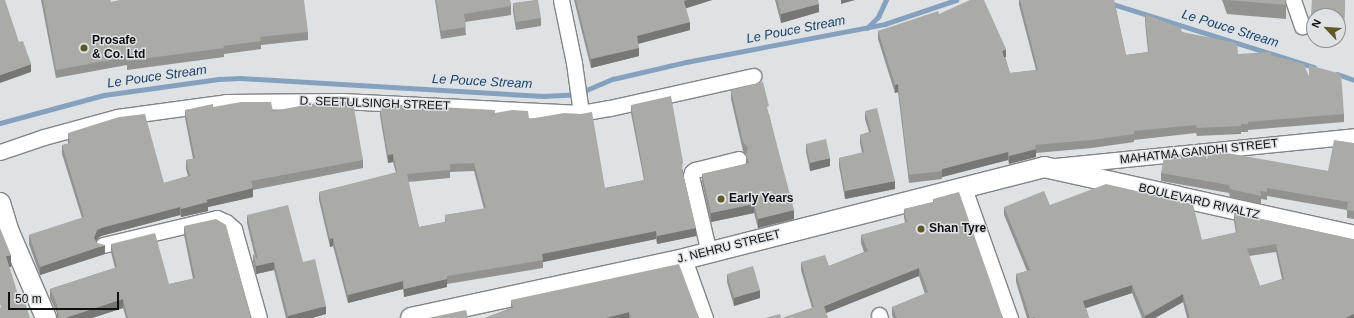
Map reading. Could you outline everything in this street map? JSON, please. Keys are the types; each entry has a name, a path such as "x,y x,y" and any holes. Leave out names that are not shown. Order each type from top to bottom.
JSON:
{"main road":[{"name":"J. NEHRU STREET","path":"411,318 684,259 1044,167"},
{"name":"BOULEVARD RIVALTZ","path":"1044,167 1354,236"},
{"path":"0,203 5,234 46,318"}],"street":[{"path":"561,0 574,63 581,113"},
{"path":"1293,0 1302,26"},
{"name":"D. SEETULSINGH STREET","path":"0,152 44,137 117,117 226,102 342,101 581,113 610,108 753,76"},
{"name":"MAHATMA GANDHI STREET","path":"1044,167 1354,136"},
{"path":"709,253 691,176 692,172 739,159"},
{"path":"964,188 1010,318"},
{"path":"104,245 217,218 226,222 234,229 259,318"},
{"path":"684,259 705,318"}],"building":[{"path":"0,0 5,0 19,42 23,41 31,64 0,75"},
{"path":"43,0 110,0 111,2 120,0 304,0 308,32 260,37 261,41 223,46 224,48 127,61 127,57 56,70"},
{"path":"436,0 510,0 511,6 464,14 466,27 441,31"},
{"path":"538,0 541,18 516,22 513,3"},
{"path":"576,0 687,0 684,1 690,22 637,36 639,48 591,59"},
{"path":"777,0 818,0 819,4 781,14"},
{"path":"970,0 984,0 1006,49 1002,51 1010,73 1038,70 1020,0 1114,0 1126,55 1149,52 1145,14 1181,28 1182,32 1237,43 1238,54 1271,52 1271,55 1304,64 1309,77 1309,65 1341,74 1344,114 1248,122 1248,124 1241,124 1241,126 1197,128 1196,125 1134,131 1134,134 1092,140 1035,145 1036,149 1009,156 1008,152 942,169 942,171 909,175 898,84 895,85 878,31 938,11 939,14"},
{"path":"1227,0 1284,0 1286,5"},
{"path":"1312,0 1345,0 1345,8 1312,8"},
{"path":"763,82 769,106 767,107 794,210 758,219 754,204 711,213 702,174 749,163 746,155 748,148 743,142 731,90"},
{"path":"671,96 683,162 682,170 696,228 657,236 656,231 542,254 543,260 447,276 447,279 404,289 403,281 348,295 333,238 330,239 319,192 397,172 393,154 388,155 380,108 405,105 406,110 439,107 495,110 495,113 512,110 528,111 529,119 564,113 581,114 592,112 605,188 645,180 631,105","holes":["474,163 486,208 445,215 446,222 419,227 407,174 450,170 450,164"]},
{"path":"342,101 353,102 363,160 251,181 253,188 206,200 208,202 181,209 180,207 101,228 97,230 94,238 97,243 105,245 40,267 29,235 84,217 62,145 70,143 68,133 119,117 145,114 164,183 190,176 186,160 195,158 185,110 213,104 213,107 241,102 271,102 273,111 316,103 317,106"},
{"path":"877,108 895,181 845,191 839,158 864,152 860,135 871,132 865,111"},
{"path":"826,139 830,158 810,163 806,144"},
{"path":"1334,140 1354,143 1354,211 1347,210 1348,202 1267,188 1267,192 1260,191 1261,196 1230,189 1229,185 1161,173 1164,156 1184,154 1201,157 1203,152 1216,151 1328,171"},
{"path":"1106,184 1193,204 1202,240 1237,232 1234,213 1354,239 1354,314 1345,318 1190,318 1183,294 1145,316 1132,285 1083,301 1089,318 1030,318 1016,274 1030,270 1004,207 1044,191 1050,205","holes":["1276,244 1284,279 1260,286 1247,249"]},
{"path":"959,192 1003,318 897,318 892,307 928,292 919,268 824,306 828,318 782,318 814,307 801,262 825,255 829,266 868,251 861,235 907,222 904,209 934,202 933,199"},
{"path":"288,205 303,262 315,259 326,306 288,316 274,262 256,266 253,254 258,260 247,215"},
{"path":"216,219 226,225 251,318 128,318 123,299 65,318 59,318 57,305 50,289 117,267 111,244 155,233 169,284 195,278 184,226"},
{"path":"0,228 11,255 6,256 20,301 24,299 30,318 0,318"},
{"path":"679,264 699,318 631,318 629,312 606,318 485,318 513,308 511,300"},
{"path":"753,266 760,290 734,298 727,274"},
{"path":"466,310 468,318 428,318"},
{"path":"780,314 781,318 765,318"}],"waterway":[{"path":"867,28 878,17 886,0"},
{"name":"Le Pouce Stream","path":"0,123 104,95 220,79 240,78 543,96 577,94 613,79 686,62 885,24 956,0"},
{"name":"Le Pouce Stream","path":"1100,0 1314,67"},
{"name":"Le Pouce Stream","path":"1337,74 1354,80"}],"place":[{"name":"Prosafe & Co. Ltd","path":"84,48"},
{"name":"Early Years","path":"721,199"},
{"name":"Shan Tyre","path":"921,229"}]}
